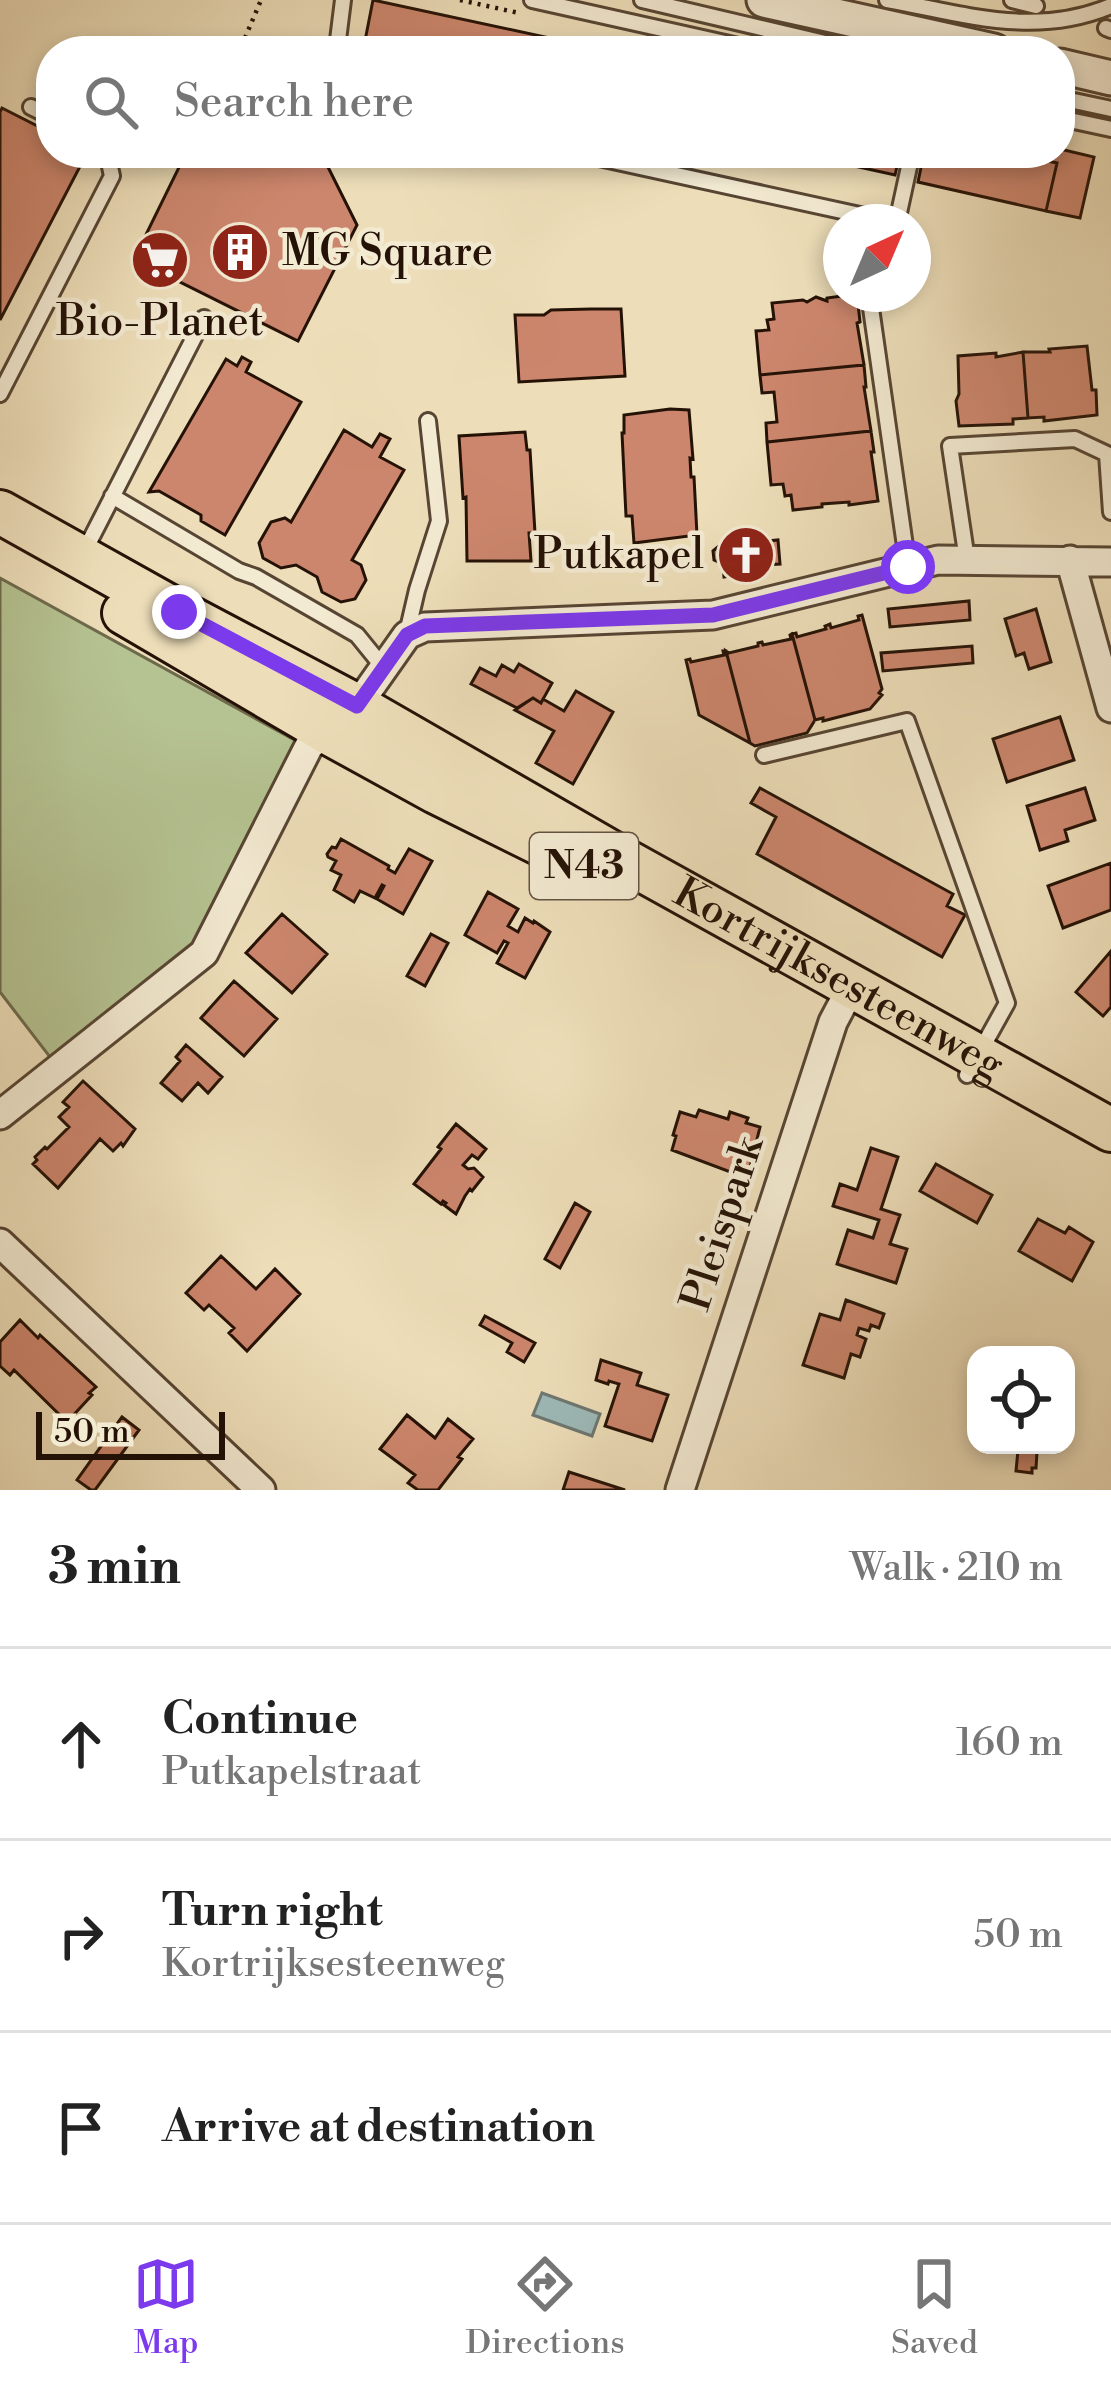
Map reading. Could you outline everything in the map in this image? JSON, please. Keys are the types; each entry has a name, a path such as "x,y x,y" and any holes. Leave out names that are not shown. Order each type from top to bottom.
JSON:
{"main road":[{"name":"Kortrijksesteenweg","path":"0,512 341,719 436,792 847,996 972,1065 1111,1130"},
{"name":"Kortrijksesteenweg","path":"0,546 135,620 341,719"},
{"name":"Kortrijksesteenweg","path":"972,1065 1111,1156"}],"street":[{"path":"764,0 926,36"},
{"path":"1075,70 1111,78"},
{"path":"0,1115 205,953 309,746 341,719 407,635 425,626 713,615 938,560 1111,562"},
{"path":"1070,560 1111,708"},
{"name":"Pleispark","path":"680,1490 833,1022 847,996"},
{"path":"0,1243 261,1490"}],"lane":[{"path":"338,36 343,0"},
{"path":"532,0 694,36"},
{"path":"642,0 795,36"},
{"path":"887,0 1017,23 1055,23 1111,6"},
{"path":"1012,0 1036,6"},
{"path":"1075,101 1111,109"},
{"path":"31,107 36,110"},
{"path":"1075,121 1111,129"},
{"path":"0,394 112,176 110,168"},
{"path":"645,168 823,207"},
{"path":"899,204 908,168"},
{"path":"872,312 908,567"},
{"path":"81,559 204,318"},
{"path":"407,635 439,521 428,422"},
{"path":"968,560 950,446 1075,439 1106,454 1111,512"},
{"path":"112,496 357,635 383,667"},
{"path":"764,755 908,721 1006,1004 972,1065"}],"path":[{"path":"246,36 262,0"}],"green space":[{"path":"0,578 300,743 203,946 53,1061 0,992"}],"water":[{"path":"542,1393 600,1414 592,1436 533,1415"}],"building":[{"path":"373,0 541,36 366,36"},
{"path":"2,108 36,125 36,168 79,168 0,320"},
{"path":"1075,153 1094,157 1080,218 1046,211 1056,168 1075,168"},
{"name":"MG Square","path":"179,168 328,168 357,225 298,341 134,259"},
{"path":"863,168 897,168 895,175"},
{"path":"921,168 1056,168 1046,211 918,182"},
{"path":"823,300 823,312 859,312 864,365 760,375 756,331 769,330 767,320 774,319 772,303 807,302"},
{"path":"621,309 625,376 519,382 515,315"},
{"path":"1087,346 1097,415 1044,421 1044,417 1028,418 1023,352"},
{"path":"1023,352 1028,418 1013,419 1013,424 959,426 958,356"},
{"path":"242,357 251,362 246,372 301,402 225,535 159,491 149,492 226,359 237,366"},
{"path":"864,365 871,431 767,442 766,423 777,422 774,392 762,393 760,375"},
{"path":"689,410 697,535 634,543 632,516 626,516 624,415"},
{"path":"344,430 372,447 380,434 390,439 380,457 404,470 352,560 361,565 366,580 355,599 341,602 322,592 317,577 296,565 281,568 263,558 259,543 271,522 285,518 291,522"},
{"path":"871,431 878,501 793,510 783,484 771,485 767,442"},
{"path":"525,432 535,533 529,533 531,561 467,561 459,436"},
{"name":"Putkapel","path":"778,540 780,564 747,566 748,573 724,577 723,564 714,560 713,551 719,546"},
{"path":"969,601 970,620 890,627 888,609"},
{"path":"1036,609 1051,662 1029,669 1024,653 1016,656 1005,619"},
{"path":"862,615 882,695 870,709 815,720 792,634 797,637 830,624 831,628"},
{"path":"792,634 815,720 807,733 755,746 750,743 726,651 791,639"},
{"path":"972,646 973,663 883,671 881,653"},
{"path":"723,651 750,743 699,715 686,660 724,655"},
{"path":"519,664 552,683 541,703 533,698 517,708 471,684 480,668 496,676 502,665 514,672"},
{"path":"576,691 613,712 573,784 536,763 554,731 515,710 533,698 564,711"},
{"path":"1060,717 1074,760 1007,782 993,739"},
{"path":"760,788 953,894 947,906 965,915 942,957 757,854 776,817 751,803"},
{"path":"1085,788 1095,820 1065,830 1068,841 1040,850 1027,806"},
{"path":"341,839 395,873 409,849 432,861 403,914 377,899 382,885 375,898 360,891 354,902 334,890 341,875 331,870 336,861 327,854"},
{"path":"1111,863 1111,910 1063,928 1048,886"},
{"path":"488,892 518,909 508,926 518,932 525,918 550,932 525,978 497,963 508,943 504,941 497,953 465,935"},
{"path":"282,914 327,954 292,993 246,953"},
{"path":"431,934 448,943 425,986 407,976"},
{"path":"1111,951 1111,1007 1103,1016 1076,992"},
{"path":"234,981 277,1019 244,1056 201,1018"},
{"path":"186,1045 222,1077 208,1093 198,1083 182,1101 161,1083 180,1061 176,1057"},
{"path":"83,1081 135,1129 113,1151 100,1139 58,1188 33,1164 69,1127 59,1117 69,1107 63,1102"},
{"path":"699,1110 728,1119 730,1112 760,1127 750,1167 735,1163 733,1173 672,1150 680,1112 696,1117"},
{"path":"456,1124 486,1149 478,1159 472,1155 463,1165 483,1177 456,1214 414,1184"},
{"path":"871,1148 898,1157 881,1209 900,1215 890,1244 907,1249 896,1283 837,1264 848,1230 873,1238 879,1220 833,1206 840,1184 857,1190"},
{"path":"936,1164 992,1195 977,1223 920,1191"},
{"path":"575,1203 590,1212 560,1268 545,1259"},
{"path":"1038,1219 1065,1233 1069,1227 1093,1242 1072,1281 1019,1251"},
{"path":"221,1256 256,1289 275,1269 300,1294 247,1351 229,1333 234,1328 209,1305 204,1310 186,1293"},
{"path":"846,1300 884,1314 879,1328 859,1328 857,1335 866,1339 860,1357 851,1354 844,1378 803,1365 820,1314 840,1320"},
{"path":"485,1316 535,1343 524,1362 507,1352 512,1343 480,1325"},
{"path":"20,1320 96,1387 67,1422 14,1370 10,1375 0,1366 0,1342"},
{"path":"601,1360 641,1373 637,1385 668,1395 652,1441 605,1426 619,1384 596,1380"},
{"path":"407,1415 435,1438 448,1419 473,1439 438,1490 418,1490 408,1483 415,1475 380,1449"},
{"path":"122,1417 139,1430 91,1490 77,1480"},
{"path":"1018,1454 1037,1454 1032,1473 1016,1471"},
{"path":"569,1472 625,1490 563,1490"}],"place":[{"name":"MG Square","path":"240,252"},
{"name":"Bio-Planet","path":"160,260"},
{"name":"Putkapel","path":"746,555"}],"route":[{"path":"179,612 357,706 407,635 425,626 713,615 908,567"}]}
